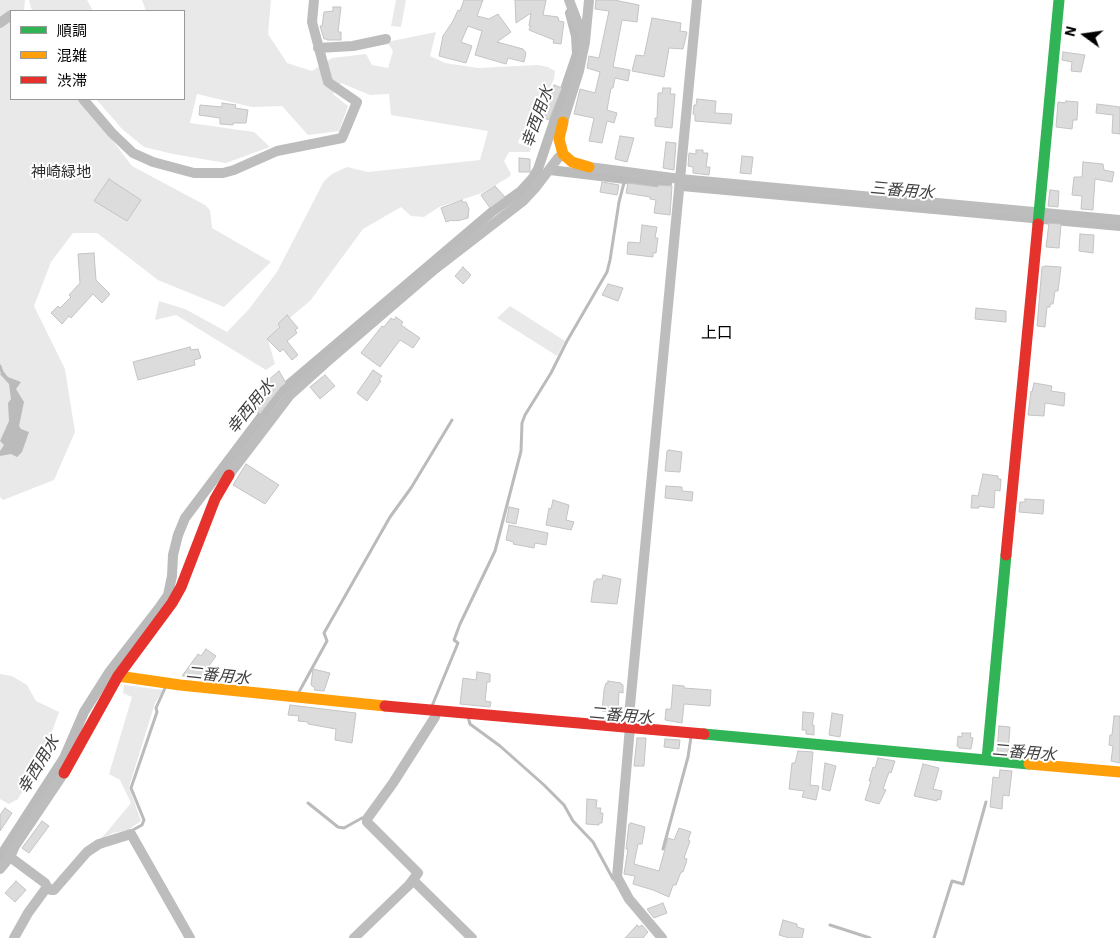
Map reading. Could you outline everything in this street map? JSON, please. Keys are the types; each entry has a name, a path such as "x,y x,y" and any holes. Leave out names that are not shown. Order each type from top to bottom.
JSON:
{"street":[{"path":"84,100 112,133 133,153 142,158 194,173 223,173 234,170 277,150 342,138 358,102 328,82 312,22 314,0"},
{"path":"569,0 585,42"},
{"path":"589,0 585,42 579,71 562,122 560,139 563,154 572,162 680,179 1039,217 1120,220"},
{"path":"662,938 629,899 617,877 697,0"},
{"path":"987,759 1059,0"},
{"path":"318,48 353,46 386,39"},
{"path":"0,869 10,857 15,846 64,773 118,676 172,603 181,587 215,499 229,475 290,396 328,360 435,269 523,200 563,154"},
{"path":"118,676 180,685 629,730 987,759 1120,772"},
{"path":"354,938 418,873 367,822 367,819 398,775 434,717 436,710"},
{"path":"10,857 54,890 87,852 99,844 131,834 190,938"},
{"path":"413,880 472,938"},
{"path":"14,938 28,913 49,888"}],"green space":[{"name":"神崎緑地","path":"0,0 25,0 24,10 10,10 10,100 82,100 132,166 205,205 210,210 212,228 271,262 224,307 158,280 97,233 73,233 51,262 34,306 65,369 75,432 54,480 3,500 0,497"},
{"path":"29,0 87,0 92,10 32,10"},
{"path":"142,0 271,0 268,34 287,63 312,71 332,58 366,54 372,65 388,68 393,51 387,42 436,32 430,56 445,63 478,68 538,65 555,71 554,79 534,121 519,139 518,143 531,148 530,152 509,152 504,161 511,174 509,177 482,193 439,207 424,217 411,216 401,207 363,229 310,301 281,325 268,340 275,364 266,370 176,315 155,320 159,301 185,309 227,332 249,309 277,272 324,181 332,174 347,167 368,172 480,160 488,131 391,115 389,94 370,95 341,83 333,94 348,106 339,131 308,135 282,106 252,107 197,94 190,123 254,132 270,147 226,163 144,147 122,129 97,100 185,100 185,10 146,10"},
{"path":"396,0 406,0 401,27 391,26"},
{"path":"510,306 565,341 557,356 497,318"},
{"path":"0,674 12,676 27,685 36,701 59,712 43,757 18,799 9,804 0,799"},
{"path":"124,685 163,690 155,703 129,787 141,821 128,830 113,833 101,839 131,803 120,780 109,774 132,697 123,693"}],"shaded area":[{"path":"3,371 8,377 21,382 16,389 24,402 19,426 21,429 29,432 22,452 17,457 11,454 0,456 0,451 4,445 0,441 9,421 8,403 11,399 9,384 0,374"}],"building":[{"path":"464,0 483,0 477,16 489,19 498,14 511,32 497,42 523,49 526,53 524,62 508,58 506,64 475,55 482,31 468,26 461,42 472,46 466,63 439,56 443,36 458,10 460,11"},
{"path":"515,0 546,0 543,15 558,17 559,21 564,22 561,44 553,43 554,40 529,30 531,26 529,26 531,13 516,23"},
{"path":"596,0 614,0 639,5 637,22 622,20 613,67 630,70 628,81 615,78 613,88 611,88 607,110 617,113 614,123 607,121 602,143 589,141 594,118 574,114 580,89 595,93 600,72 587,68 589,56 599,58 609,11 595,9"},
{"path":"333,7 341,7 338,32 341,32 341,40 324,39 320,26 322,26 324,12 333,11"},
{"path":"652,18 681,23 680,31 687,32 683,49 669,48 664,77 632,71 636,55 644,56"},
{"path":"1063,52 1085,55 1081,72 1071,71 1072,62 1062,60"},
{"path":"554,85 562,88 549,120 539,116 545,103 548,104"},
{"path":"663,88 671,88 670,94 675,94 672,128 655,126 658,93 662,93"},
{"path":"697,99 716,101 715,113 732,114 731,124 695,121 695,115 693,114"},
{"path":"1066,101 1078,102 1077,120 1073,120 1072,129 1056,127 1058,102 1065,103"},
{"path":"222,103 236,105 235,108 248,110 246,123 220,124 220,118 199,115 200,105 222,107"},
{"path":"1097,104 1120,107 1120,134 1112,133 1113,115 1096,113"},
{"path":"620,136 634,138 627,162 615,159"},
{"path":"666,142 676,143 674,170 663,168"},
{"path":"696,150 703,150 703,153 708,153 706,167 710,167 709,175 693,173 693,167 688,166 689,153 696,154"},
{"path":"742,156 753,157 751,174 740,173"},
{"path":"519,158 530,159 530,172 519,172"},
{"path":"1083,162 1103,164 1104,170 1114,172 1112,182 1095,179 1093,210 1081,209 1082,196 1072,195 1074,177 1082,177"},
{"path":"109,179 141,200 127,221 94,201"},
{"path":"602,182 619,185 617,195 600,192"},
{"path":"628,183 658,187 658,185 672,186 670,215 654,213 656,200 650,199 650,197 626,193"},
{"path":"495,186 505,197 490,208 481,195"},
{"path":"1050,190 1059,191 1058,207 1048,206"},
{"path":"462,200 462,202 466,202 469,209 468,218 446,222 441,208"},
{"path":"1049,223 1061,224 1059,248 1046,247"},
{"path":"642,225 657,227 655,238 658,238 656,253 653,253 653,257 627,254 628,242 640,243"},
{"path":"1080,234 1094,235 1093,253 1079,251"},
{"path":"94,253 96,280 110,294 102,303 93,294 71,318 69,316 62,324 51,313 58,306 60,308 71,297 69,295 80,283 78,254"},
{"path":"463,267 471,275 463,284 455,276"},
{"path":"1042,267 1061,267 1058,291 1055,291 1053,304 1047,307 1045,327 1037,326"},
{"path":"608,284 623,288 618,301 602,295"},
{"path":"976,308 1006,311 1006,322 975,319"},
{"path":"287,315 298,328 295,330 297,333 287,341 298,355 292,360 283,349 280,352 267,339 280,327 278,324"},
{"path":"396,317 403,322 401,325 420,338 413,348 400,340 380,367 361,353 382,326 384,327 391,318 394,320"},
{"path":"190,347 191,350 198,349 201,358 194,360 195,365 138,380 133,362"},
{"path":"373,370 382,376 379,380 381,381 367,401 357,393"},
{"path":"279,371 286,383 260,414 251,407 269,383 267,381"},
{"path":"325,375 335,386 320,399 310,387"},
{"path":"1034,383 1052,386 1051,391 1065,393 1064,406 1045,403 1044,416 1028,415"},
{"path":"667,451 682,452 680,472 665,471"},
{"path":"246,464 279,485 265,504 233,485"},
{"path":"983,474 998,476 998,479 1001,479 1000,491 995,490 994,508 979,506 979,508 971,508 972,495 978,496"},
{"path":"666,486 682,487 682,491 693,492 692,501 665,498"},
{"path":"1025,499 1044,500 1043,514 1019,512 1020,502 1025,502"},
{"path":"553,500 569,505 566,520 574,522 571,530 546,525 549,508 551,509"},
{"path":"509,507 519,509 516,524 506,522"},
{"path":"509,525 548,533 546,545 535,543 534,548 513,544 514,542 506,540"},
{"path":"603,575 621,579 617,604 591,602 594,581 602,579"},
{"path":"206,649 216,656 201,677 182,676 198,654 201,656"},
{"path":"313,669 330,673 324,691 314,690 315,688 311,685"},
{"path":"477,672 490,674 485,701 491,702 490,707 460,704 463,678 476,680"},
{"path":"608,681 623,685 623,693 619,692 618,712 602,711 604,690"},
{"path":"673,685 684,686 684,688 711,690 710,706 684,704 682,723 665,720 666,709 671,709"},
{"path":"290,705 356,713 352,743 335,740 336,729 308,724 308,722 298,721 299,716 288,715"},
{"path":"803,712 814,713 812,725 814,725 814,735 806,734 806,730 802,730"},
{"path":"832,713 843,715 840,737 829,735"},
{"path":"1114,716 1120,716 1120,763 1111,761 1113,746 1109,745"},
{"path":"999,726 1010,727 1008,753 997,752"},
{"path":"962,733 971,733 970,737 973,738 971,749 959,748 957,746 958,736 962,737"},
{"path":"637,738 646,738 644,766 634,766"},
{"path":"665,739 680,740 679,749 664,747"},
{"path":"798,751 813,752 810,785 819,786 816,800 802,797 804,791 789,789 792,763 795,763"},
{"path":"878,758 895,761 891,773 889,772 883,789 886,790 879,804 865,800 873,767 875,768"},
{"path":"825,763 836,766 830,791 822,789"},
{"path":"923,764 939,768 933,789 942,791 940,800 914,796"},
{"path":"1000,770 1012,771 1009,796 1003,795 1002,809 990,807 993,777 999,778"},
{"path":"587,799 597,800 596,808 601,808 600,813 603,813 602,823 599,823 599,825 586,824"},
{"path":"5,808 12,813 0,831 0,815"},
{"path":"42,821 49,826 29,853 22,848"},
{"path":"629,824 645,827 642,844 638,844 634,864 659,871 668,838 674,840 679,828 691,832 684,858 687,859 683,872 681,872 676,885 673,885 669,897 633,884 635,876 624,874"},
{"path":"16,881 26,890 15,902 5,893"},
{"path":"663,903 667,913 654,918 647,909"},
{"path":"783,920 797,924 797,927 804,929 802,938 789,938 779,935"},
{"path":"637,925 639,927 642,925 648,932 643,938 625,938"}],"waterway":[{"name":"幸西用水","path":"0,857 64,758 84,712 110,671 168,595 172,576 173,555 185,518 280,392 493,211 521,191 532,179 538,169 577,54 576,36 570,13"},
{"name":"三番用水","path":"550,170 667,184"},
{"path":"432,706 458,643 454,640 460,624 495,551 521,451 522,423 525,415 551,373 567,341 607,272 619,202 625,179"},
{"name":"三番用水","path":"682,186 1120,226"},
{"path":"0,366 2,372"},
{"path":"299,692 327,641 324,633 390,517 411,488 452,420"},
{"path":"131,831 142,825 144,820 131,788 157,712 156,708 165,688"},
{"path":"468,717 470,724 500,746 564,805 573,821 593,842 613,879"},
{"path":"663,849 688,757 691,737"},
{"path":"934,938 952,881 963,884 986,802"},
{"path":"308,803 338,827 344,828 365,818"},
{"path":"830,925 870,938"}],"traffic: fast":[{"path":"1038,224 1059,0"},
{"path":"987,759 1006,555"},
{"path":"704,734 1029,764"}],"traffic: slow":[{"path":"563,122 559,139 563,154 572,162 589,167"},
{"path":"118,676 180,685 385,706"},
{"path":"1029,764 1120,772"}],"traffic: jam":[{"path":"1006,555 1038,224"},
{"path":"64,773 118,676 172,603 181,587 215,499 229,475"},
{"path":"385,706 704,734"}],"district":[{"name":"上口","path":"717,333"}],"water label":[{"name":"二番用水","path":"218,676"},
{"name":"二番用水","path":"621,716"},
{"name":"二番用水","path":"1024,753"}]}
